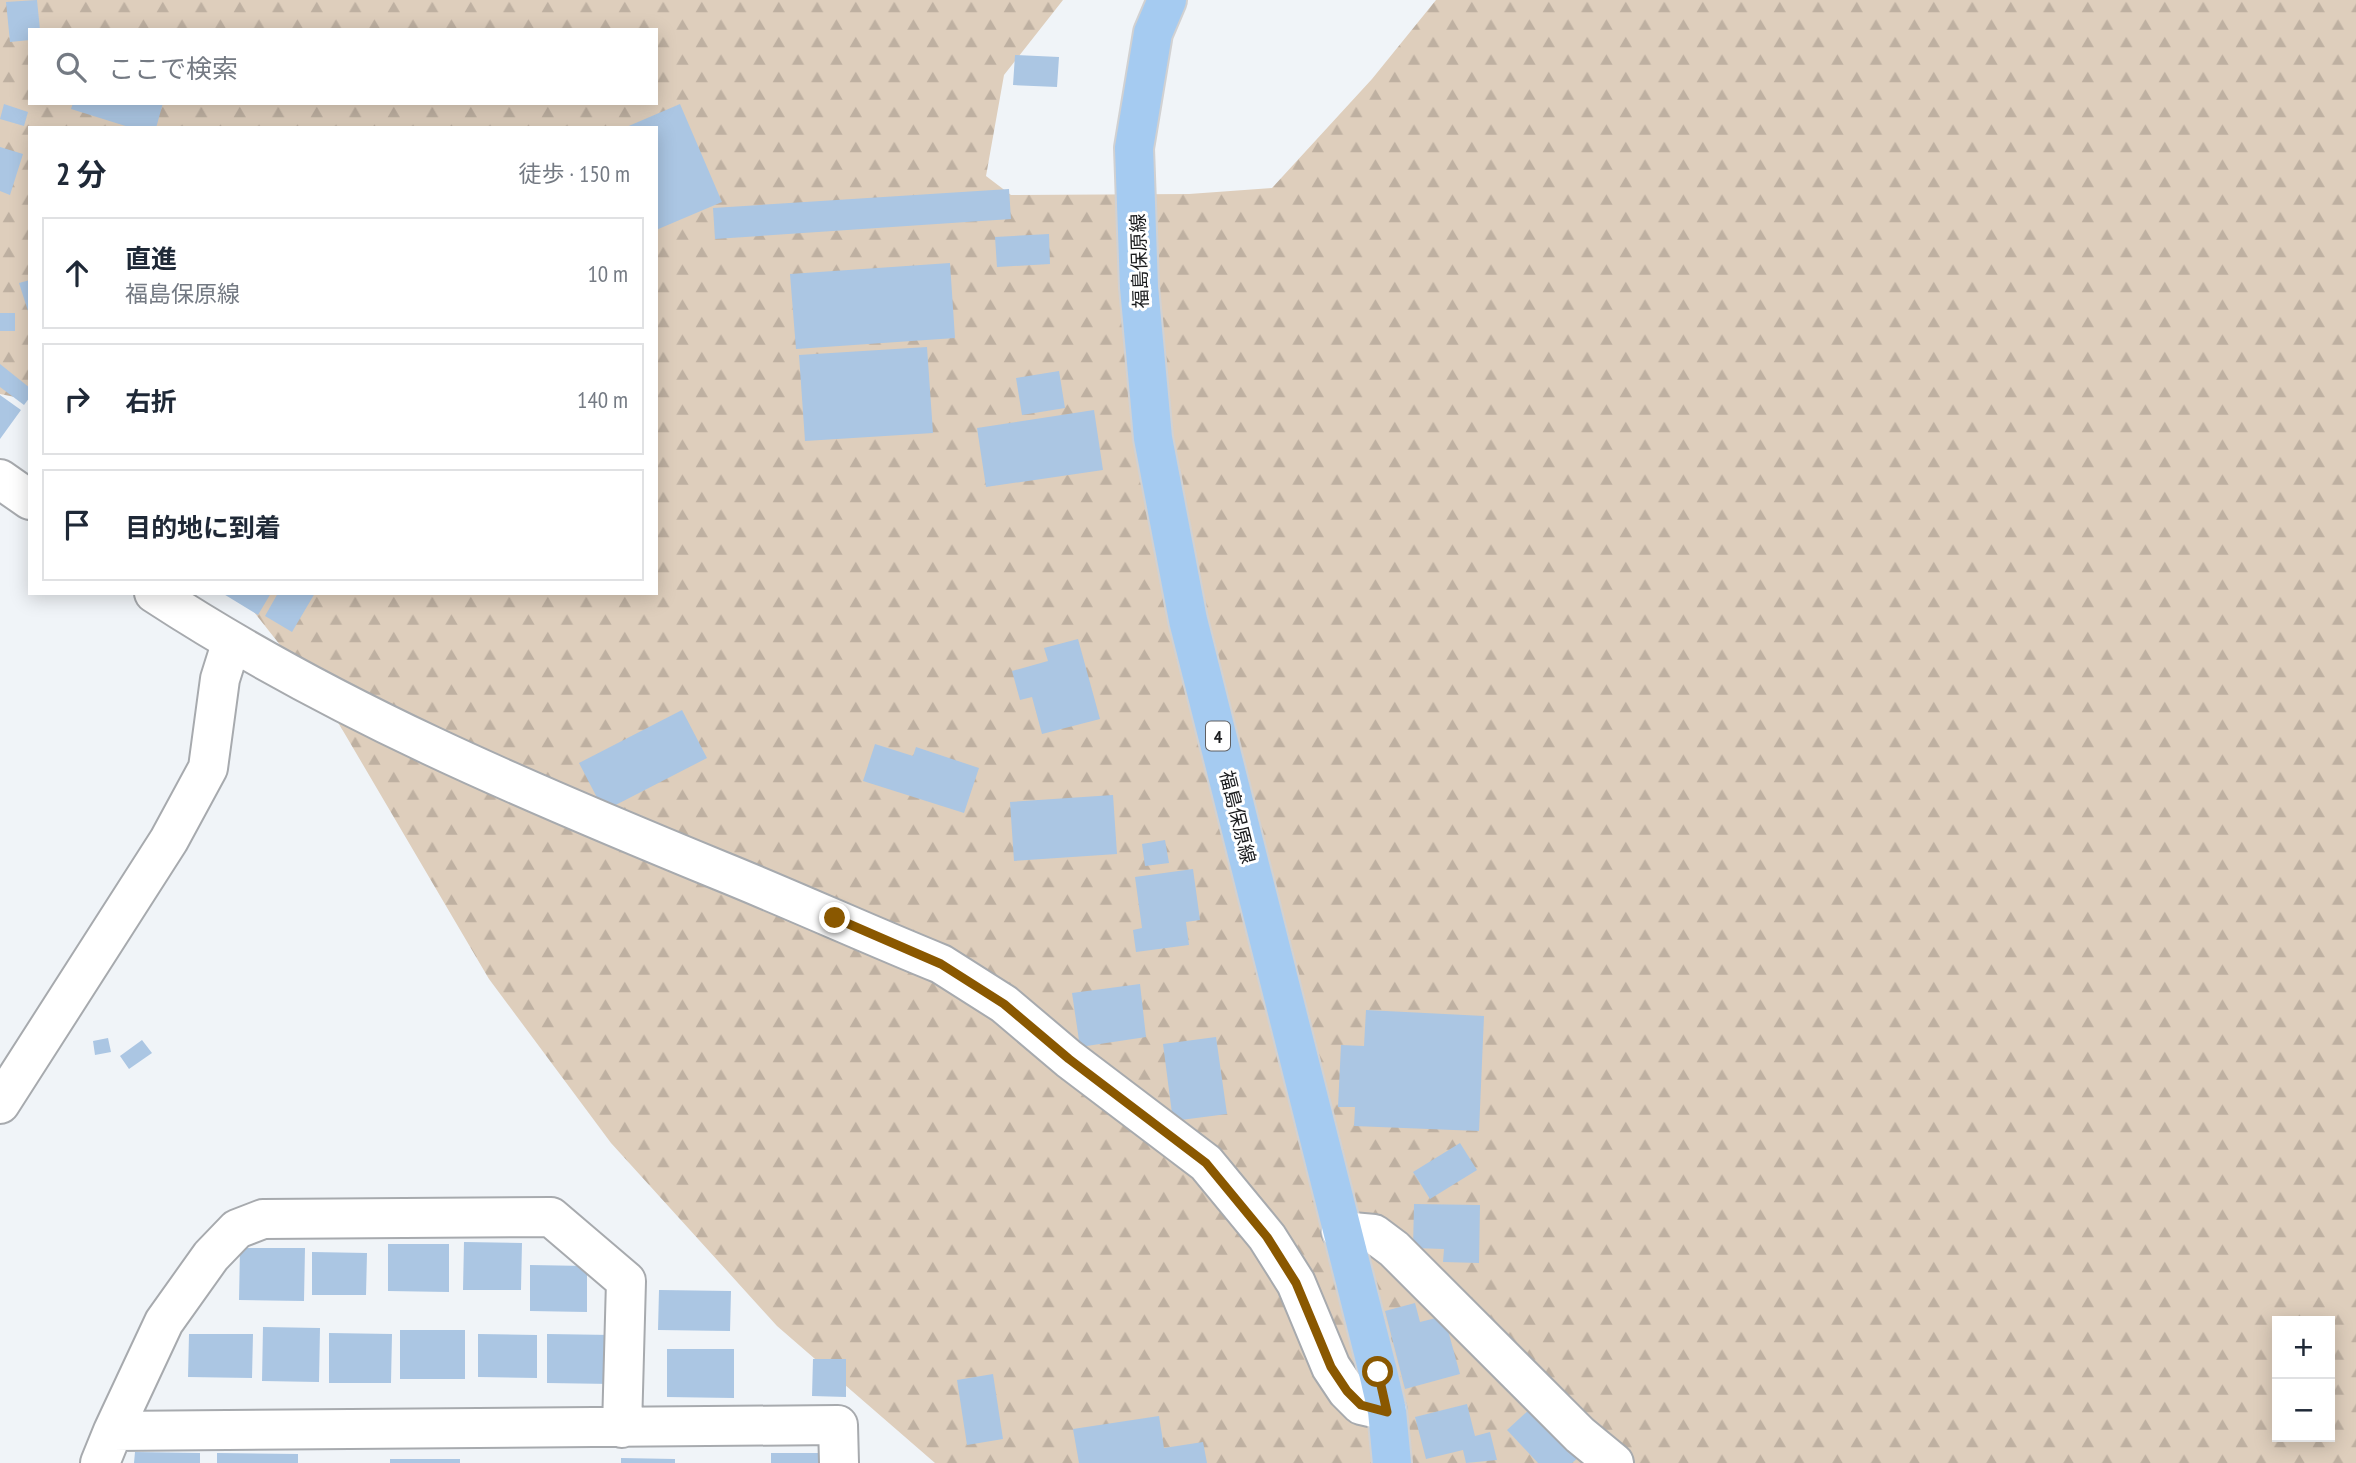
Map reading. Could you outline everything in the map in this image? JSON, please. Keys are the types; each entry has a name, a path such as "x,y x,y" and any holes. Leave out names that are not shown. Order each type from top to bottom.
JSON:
{"main road":[{"name":"福島保原線","path":"1167,0 1153,33 1134,148 1139,287 1153,438 1188,620 1387,1412 1392,1463"}],"street":[{"path":"0,479 28,499"},
{"path":"157,595 231,644 284,673 515,786 941,964 1004,1004 1069,1059 1206,1163 1267,1237 1296,1283 1331,1367 1347,1391 1361,1405 1387,1412"},
{"path":"0,1104 169,841 208,768 220,679 231,644"},
{"path":"622,1428 626,1281 551,1217 263,1219 237,1229 211,1256 163,1322 106,1447 622,1428 838,1425 839,1463"},
{"path":"1341,1231 1374,1234 1394,1249 1580,1435 1614,1463"}],"green space":[{"path":"0,0 1063,0 1004,75 986,176 1011,195 1189,194 1272,188 1372,79 1436,0 2356,0 2356,1463 935,1463 777,1326 611,1143 489,979 329,707 241,595 658,595 658,126 28,126 28,400 0,394"}],"building":[{"path":"37,0 40,28 28,28 28,40 10,42 6,2"},
{"path":"1015,55 1059,57 1057,87 1013,85"},
{"path":"4,104 28,112 24,126 0,119"},
{"path":"680,104 722,202 658,229 658,126 629,126"},
{"path":"72,105 162,105 157,126 126,126 71,109"},
{"path":"0,147 23,154 10,195 0,191"},
{"path":"1009,189 1011,219 715,239 713,208"},
{"path":"1049,234 1050,264 997,267 995,237"},
{"path":"950,263 955,338 796,349 790,274"},
{"path":"28,281 28,311 19,283"},
{"path":"0,313 15,313 15,331 0,331"},
{"path":"927,347 933,433 805,441 799,355"},
{"path":"0,364 28,386 28,400 24,405 0,387"},
{"path":"1059,371 1065,408 1022,415 1016,378"},
{"path":"0,395 21,410 0,439"},
{"path":"1094,410 1103,470 986,487 977,428"},
{"path":"225,595 270,595 258,615"},
{"path":"277,595 314,595 292,632 265,616"},
{"path":"1078,639 1100,719 1042,734 1032,697 1020,700 1012,671 1048,661 1044,648"},
{"path":"682,710 707,758 604,811 579,763"},
{"path":"875,744 913,756 916,747 979,768 964,813 863,781"},
{"path":"1113,795 1117,854 1014,861 1010,802"},
{"path":"1165,840 1169,863 1145,866 1142,844"},
{"path":"1193,869 1200,920 1186,922 1189,945 1136,952 1133,930 1142,928 1135,877"},
{"path":"1140,984 1146,1037 1080,1047 1072,993"},
{"path":"1366,1010 1484,1016 1479,1131 1354,1126 1355,1107 1338,1107 1341,1045 1364,1046"},
{"path":"1216,1037 1227,1114 1173,1121 1163,1044"},
{"path":"108,1038 111,1052 95,1055 93,1041"},
{"path":"142,1040 152,1053 129,1069 120,1056"},
{"path":"1460,1143 1477,1170 1430,1199 1413,1172"},
{"path":"1414,1204 1480,1205 1479,1263 1443,1262 1444,1249 1413,1248"},
{"path":"464,1242 522,1243 521,1290 463,1290"},
{"path":"388,1244 449,1244 449,1292 388,1291"},
{"path":"240,1248 305,1248 304,1301 239,1300"},
{"path":"312,1252 367,1253 366,1295 312,1295"},
{"path":"530,1265 587,1266 587,1312 530,1311"},
{"path":"659,1290 731,1291 730,1331 658,1330"},
{"path":"1415,1303 1420,1322 1444,1316 1460,1374 1405,1389 1385,1311"},
{"path":"263,1327 320,1328 319,1382 262,1381"},
{"path":"400,1330 465,1330 465,1379 400,1379"},
{"path":"329,1333 392,1334 391,1383 329,1383"},
{"path":"189,1334 253,1334 252,1378 188,1377"},
{"path":"478,1334 537,1335 537,1378 478,1377"},
{"path":"547,1334 612,1335 612,1384 547,1383"},
{"path":"667,1349 734,1349 734,1398 667,1397"},
{"path":"813,1359 846,1359 846,1397 812,1396"},
{"path":"993,1374 1003,1439 967,1445 957,1380"},
{"path":"1467,1404 1475,1436 1490,1432 1497,1460 1466,1463 1463,1450 1426,1459 1415,1417"},
{"path":"1531,1408 1579,1457 1572,1463 1538,1463 1507,1430"},
{"path":"1159,1416 1164,1448 1203,1442 1207,1463 1079,1463 1073,1429"},
{"path":"135,1452 200,1453 200,1463 134,1463"},
{"path":"217,1453 298,1454 298,1463 217,1463"},
{"path":"771,1453 826,1453 826,1463 771,1463"},
{"path":"621,1458 675,1459 675,1463 621,1463"},
{"path":"390,1459 460,1459 460,1463 390,1463"}],"route":[{"path":"835,918 941,964 1004,1004 1069,1059 1206,1163 1267,1237 1296,1283 1331,1367 1347,1391 1361,1405 1387,1412 1378,1372"}]}
